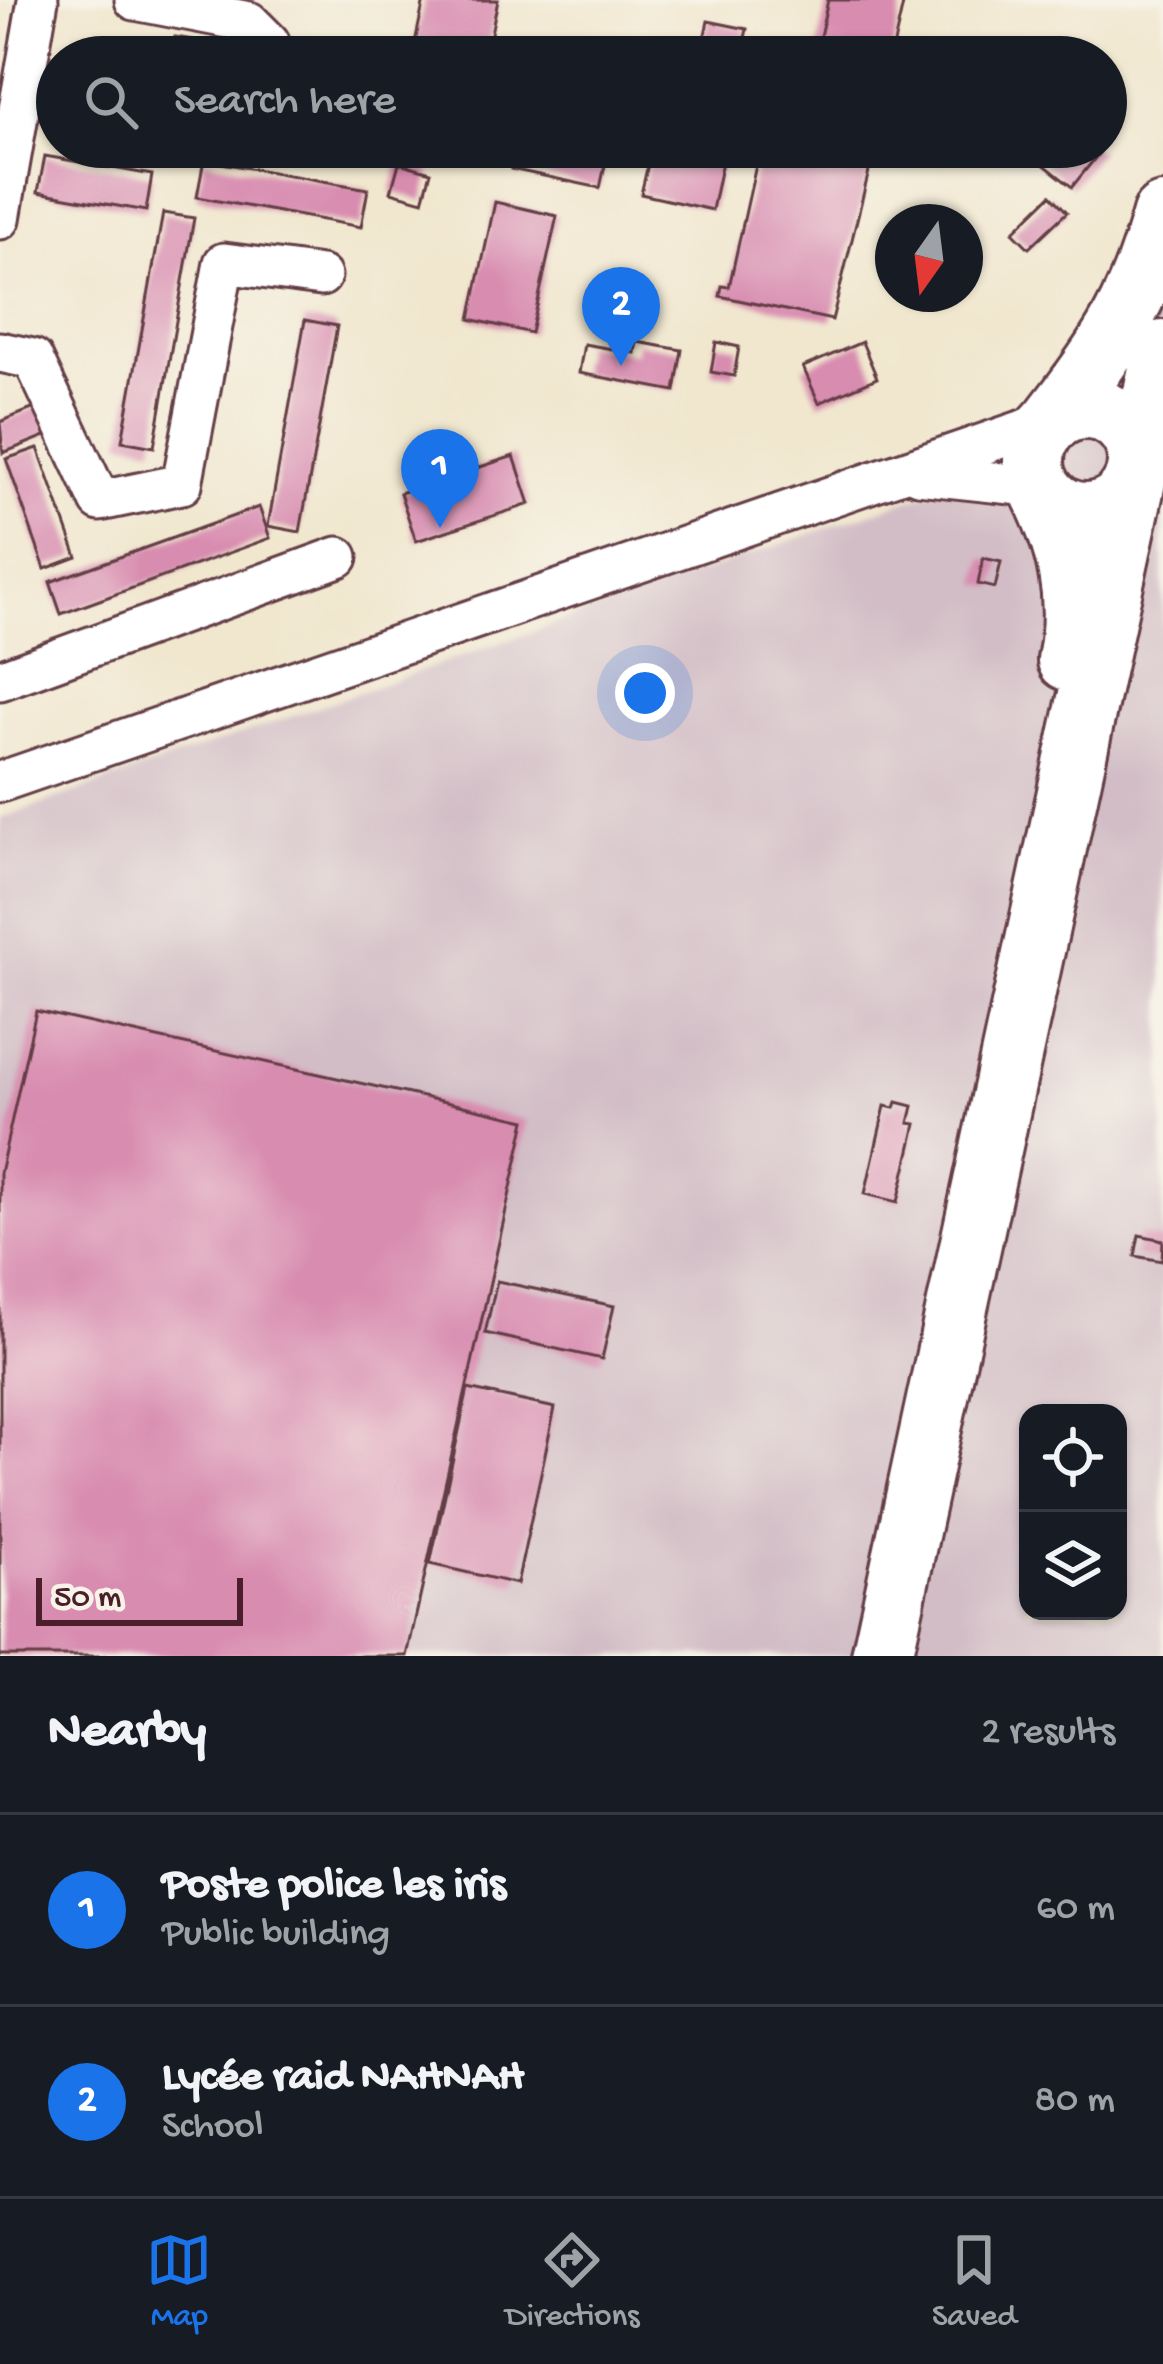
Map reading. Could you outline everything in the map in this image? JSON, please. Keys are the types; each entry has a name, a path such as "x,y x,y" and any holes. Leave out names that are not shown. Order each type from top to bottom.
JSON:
{"highway":[{"path":"850,1656 1070,651 1074,604 1069,558 1040,487 1034,452 1119,333 1142,287 1163,214"},
{"path":"882,1656 1163,351"},
{"path":"1040,487 1067,511 1086,514 1120,501 1138,470 1131,434 1106,412 1070,411 1053,420"}],"street":[{"path":"0,219 11,78 38,0"},
{"path":"135,0 250,22 263,36"},
{"path":"0,352 33,359 100,501 182,484 224,263 320,276"},
{"path":"0,782 1053,420"},
{"path":"888,475 944,474 1040,487"},
{"path":"0,680 338,557"}],"shaded area":[{"path":"1163,280 1163,1656 0,1656 0,819 955,483"}],"building":[{"path":"424,0 498,0 490,36 416,36"},
{"path":"828,0 904,0 896,36 820,36"},
{"path":"708,21 747,29 746,36 705,36"},
{"path":"43,168 113,168 152,175 146,211 38,192"},
{"path":"202,168 249,168 368,189 361,227 197,197"},
{"path":"398,168 431,172 423,201 391,192"},
{"path":"511,168 604,168 600,188"},
{"path":"647,168 721,168 712,210 641,194"},
{"path":"755,168 870,168 832,320 720,296 722,286 729,287"},
{"path":"1048,168 1087,168 1072,187"},
{"path":"1051,195 1067,212 1029,248 1013,232"},
{"path":"495,202 557,216 531,333 470,319"},
{"path":"163,213 194,218 154,447 122,441"},
{"path":"305,320 337,326 300,532 268,526"},
{"path":"637,342 682,350 675,391 579,373 584,344 635,353"},
{"path":"716,342 739,347 734,376 711,372"},
{"path":"862,342 877,378 819,403 803,367"},
{"path":"42,405 53,433 3,453 0,422"},
{"path":"38,448 77,557 45,569 6,459"},
{"path":"514,456 530,504 416,541 400,493"},
{"path":"259,507 270,538 61,614 50,582"},
{"path":"983,558 1001,562 995,588 978,584"},
{"path":"36,1011 526,1120 407,1656 0,1656 0,1173"},
{"path":"897,1102 913,1106 909,1123 916,1124 898,1202 865,1194 885,1106 895,1108"},
{"path":"1139,1235 1163,1240 1162,1261 1135,1256"},
{"path":"497,1281 614,1306 602,1359 485,1333"},
{"path":"468,1389 555,1408 517,1584 430,1564"}],"place":[{"name":"Lycée raid NAHNAH","path":"621,366"},
{"name":"Poste police les iris","path":"440,528"}]}
